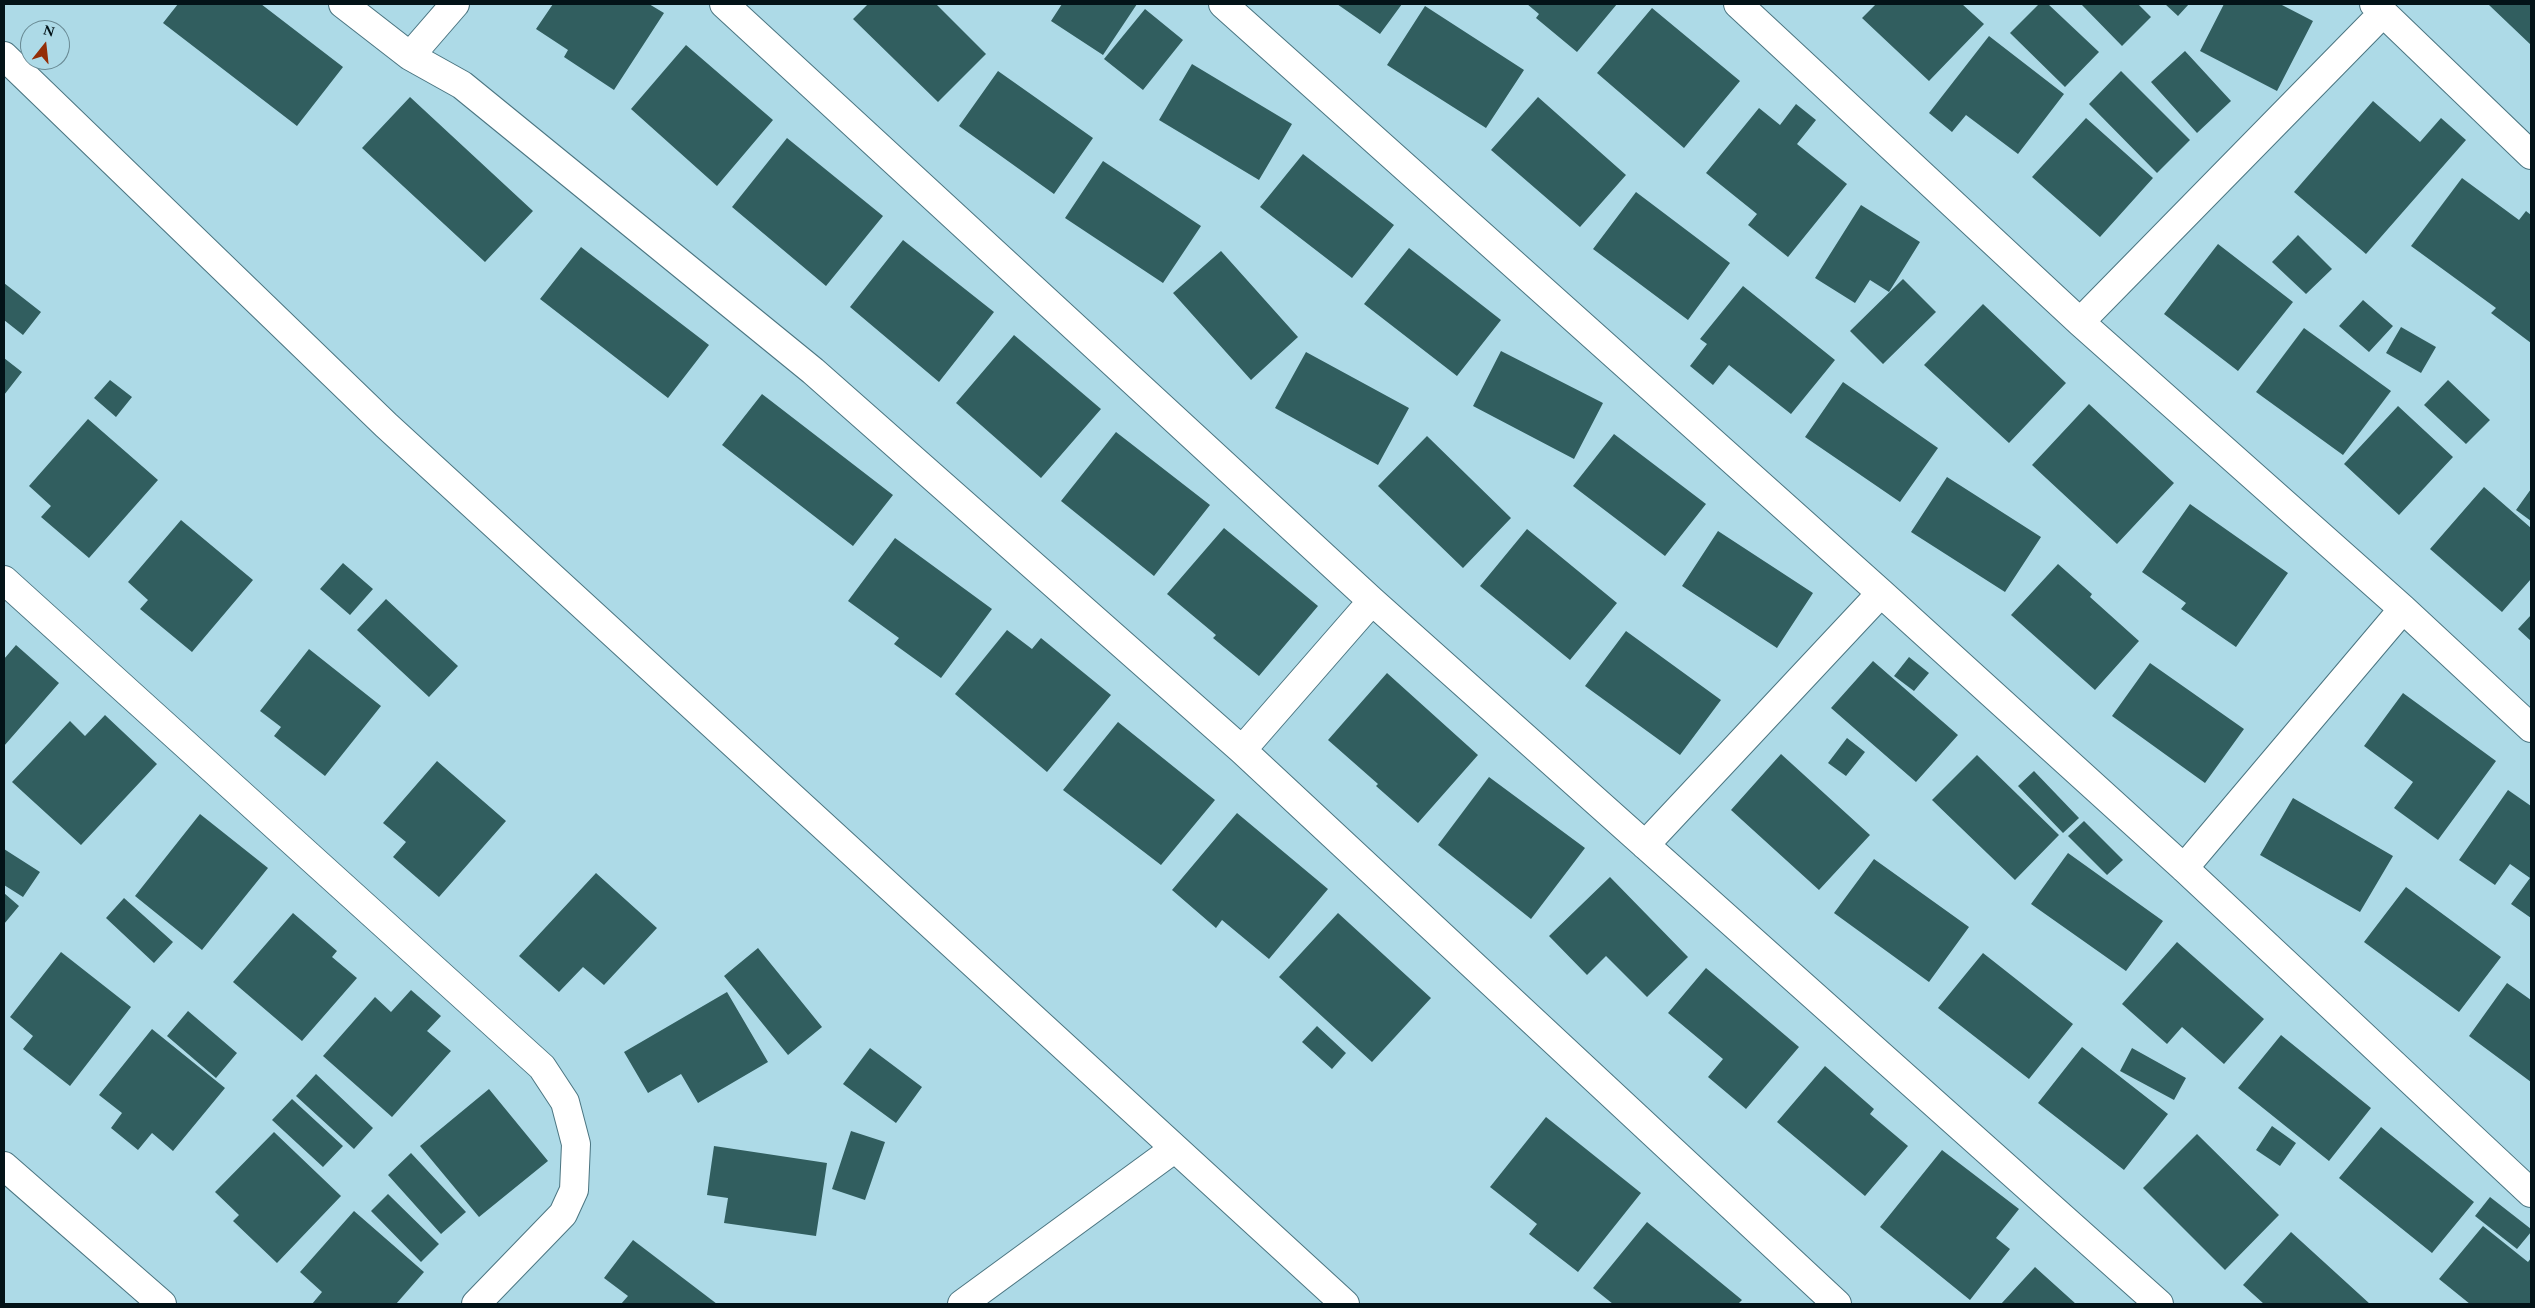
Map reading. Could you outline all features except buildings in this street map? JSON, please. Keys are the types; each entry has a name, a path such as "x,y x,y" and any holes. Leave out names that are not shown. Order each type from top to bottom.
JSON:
{"street":[{"path":"343,4 410,56 462,86 813,371 1242,750 1837,1304"},
{"path":"410,56 455,4"},
{"path":"724,4 1372,601 2159,1304"},
{"path":"1223,4 2184,868 2531,1193"},
{"path":"1738,4 2080,322 2403,609 2531,728"},
{"path":"2080,322 2378,8 2531,155"},
{"path":"4,56 386,425 1345,1304"},
{"path":"4,580 542,1067 565,1102 576,1144 574,1190 563,1214 476,1304"},
{"path":"1645,845 1880,593"},
{"path":"1242,750 1372,601"},
{"path":"2184,868 2403,609"},
{"path":"962,1304 1174,1149"},
{"path":"4,1166 162,1304"}]}
